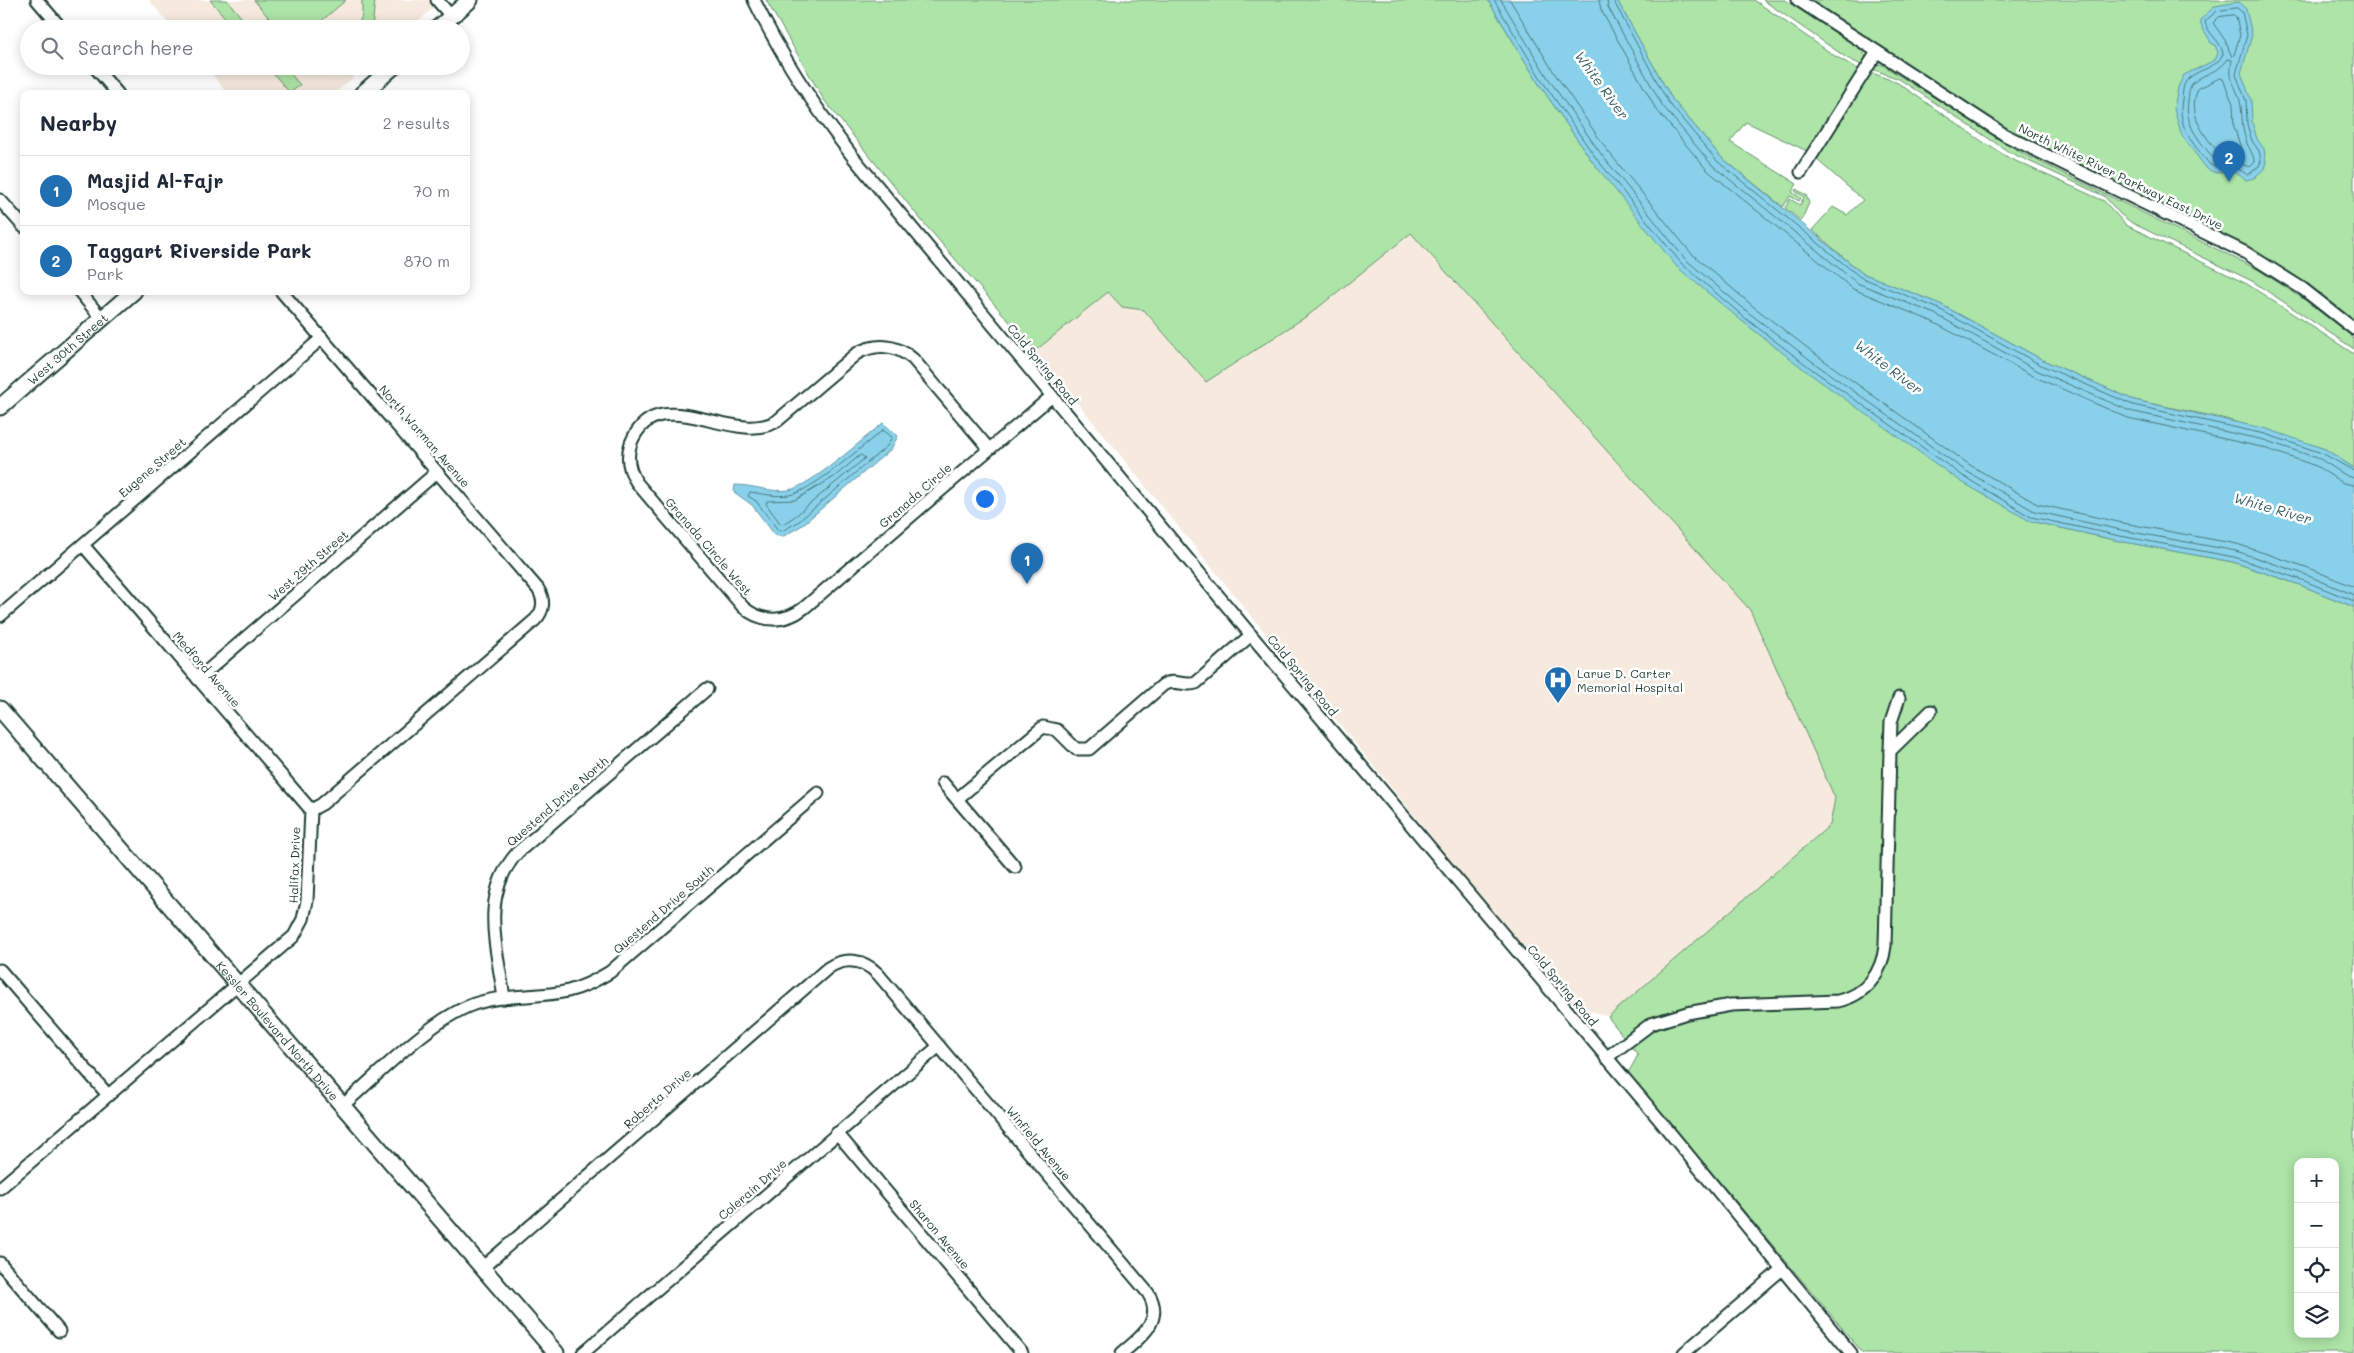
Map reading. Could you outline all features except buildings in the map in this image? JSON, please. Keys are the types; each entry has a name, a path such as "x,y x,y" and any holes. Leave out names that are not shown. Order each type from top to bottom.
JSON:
{"main road":[{"path":"447,20 470,0"},
{"path":"367,90 384,75"},
{"name":"West 30th Street","path":"0,407 129,295"},
{"name":"Kessler Boulevard North Drive","path":"0,709 556,1353"}],"street":[{"path":"37,0 54,20"},
{"path":"437,0 451,16"},
{"name":"Cold Spring Road","path":"754,0 790,68 833,130 1052,396 1251,635 1462,883 1851,1353"},
{"name":"North White River Parkway East Drive","path":"1798,0 2013,140 2210,234 2255,258 2307,292 2354,329"},
{"path":"1801,172 1877,52"},
{"path":"102,75 115,90"},
{"path":"0,200 20,223"},
{"path":"82,295 102,319"},
{"name":"North Warman Avenue","path":"284,295 538,589 543,601 541,612 535,620 322,804 311,810"},
{"name":"Eugene Street","path":"0,616 322,338"},
{"name":"Granada Circle West","path":"794,614 787,618 769,619 755,615 743,607 637,483 631,471 629,456 634,435 651,419 664,414 683,414 744,428 772,423 856,354 864,349 883,346 901,351 916,362 989,449"},
{"name":"Granada Circle","path":"794,614 1052,396"},
{"name":"West 29th Street","path":"198,678 437,472"},
{"name":"Medford Avenue","path":"83,545 311,810"},
{"path":"957,799 1043,727 1057,730 1076,749 1089,749 1163,685 1171,682 1186,685 1196,683 1251,635"},
{"name":"Questend Drive North","path":"504,998 493,911 496,888 506,867 518,852 707,689"},
{"path":"1606,1058 1640,1030 1661,1020 1731,1005 1838,1001 1859,992 1873,980 1882,964 1885,946 1891,722 1899,698"},
{"path":"1890,751 1931,711"},
{"path":"943,783 1014,867"},
{"name":"Questend Drive South","path":"342,1106 445,1018 475,1004 504,998 571,990 593,982 610,972 818,793"},
{"name":"Halifax Drive","path":"0,1188 223,995 288,942 303,919 307,901 311,810"},
{"name":"Winfield Avenue","path":"855,961 874,970 1151,1297 1154,1310 1152,1324 1147,1332 1122,1353"},
{"name":"Roberta Drive","path":"482,1268 828,968 839,962 855,961"},
{"path":"1,973 108,1095"},
{"name":"Colerain Drive","path":"583,1353 939,1046"},
{"name":"Sharon Avenue","path":"837,1133 1022,1353"},
{"path":"0,1263 59,1331"},
{"path":"1684,1353 1782,1270"}],"shaded area":[{"path":"149,0 443,0 420,20 166,20"},
{"path":"212,75 356,75 339,90 225,90"},
{"name":"Larue D. Carter Memorial Hospital","path":"1411,233 1750,610 1835,798 1830,825 1608,1017 1567,1003 1035,351 1108,291 1122,307 1144,310 1207,382 1310,314"}],"green space":[{"path":"210,0 227,0 244,20 227,20"},
{"path":"254,0 346,0 323,20 271,20"},
{"path":"362,0 375,0 373,20 360,20"},
{"path":"766,0 1488,0 1539,84 1592,161 2030,521 2119,541 2233,562 2300,585 2354,607 2354,1353 1863,1353 1628,1073 1638,1055 1608,1017 1830,825 1835,798 1750,610 1411,233 1310,314 1206,382 1144,310 1122,307 1108,292 1035,351 922,221 824,100"},
{"path":"1617,0 1754,0 1835,56 1860,70 1807,151 1746,122 1730,142 1797,184 1792,192 1801,198 1799,201 1790,196 1783,207 1721,157 1672,99"},
{"path":"1763,0 1785,0 1862,50 1866,57 1863,66 1847,58"},
{"path":"1812,0 2354,0 2354,332 2311,295 2223,241 1985,122"},
{"path":"1881,64 2022,153 2259,270 2305,300 2349,334 2354,339 2354,349 2252,281 2132,223 2120,214 2104,196 2009,152 1899,79 1872,69 1876,65"},
{"path":"1870,72 1898,83 2009,158 2104,201 2126,225 2247,284 2354,354 2354,468 2325,449 2222,418 2134,400 2043,360 1940,304 1862,273 1812,230 1833,207 1847,215 1863,200 1816,159"},
{"path":"275,75 292,75 300,85 294,90 287,90"},
{"path":"1796,189 1806,195 1809,203 1801,221 1785,208 1790,199 1800,205 1804,197 1795,191"}],"water":[{"name":"White River","path":"1488,0 1617,0 1672,99 1721,157 1862,273 1940,304 2043,360 2134,400 2267,429 2325,449 2354,468 2354,607 2300,585 2233,562 2119,541 2030,521 1960,481 1810,374 1677,267 1592,161 1539,84"},
{"path":"2238,2 2246,9 2252,35 2241,73 2251,100 2252,122 2257,139 2264,149 2266,162 2264,169 2254,178 2246,180 2232,172 2216,173 2207,169 2182,136 2174,109 2178,87 2184,75 2215,60 2218,53 2215,45 2211,43 2203,29 2200,20 2215,6"},
{"path":"883,423 898,436 891,449 801,526 782,537 775,535 752,505 734,492 735,485 782,491 799,487 823,471"}],"place":[{"name":"Taggart Riverside Park","path":"2229,182"},
{"name":"Masjid Al-Fajr","path":"1027,584"},
{"name":"Larue D. Carter Memorial Hospital","path":"1558,704"}]}
